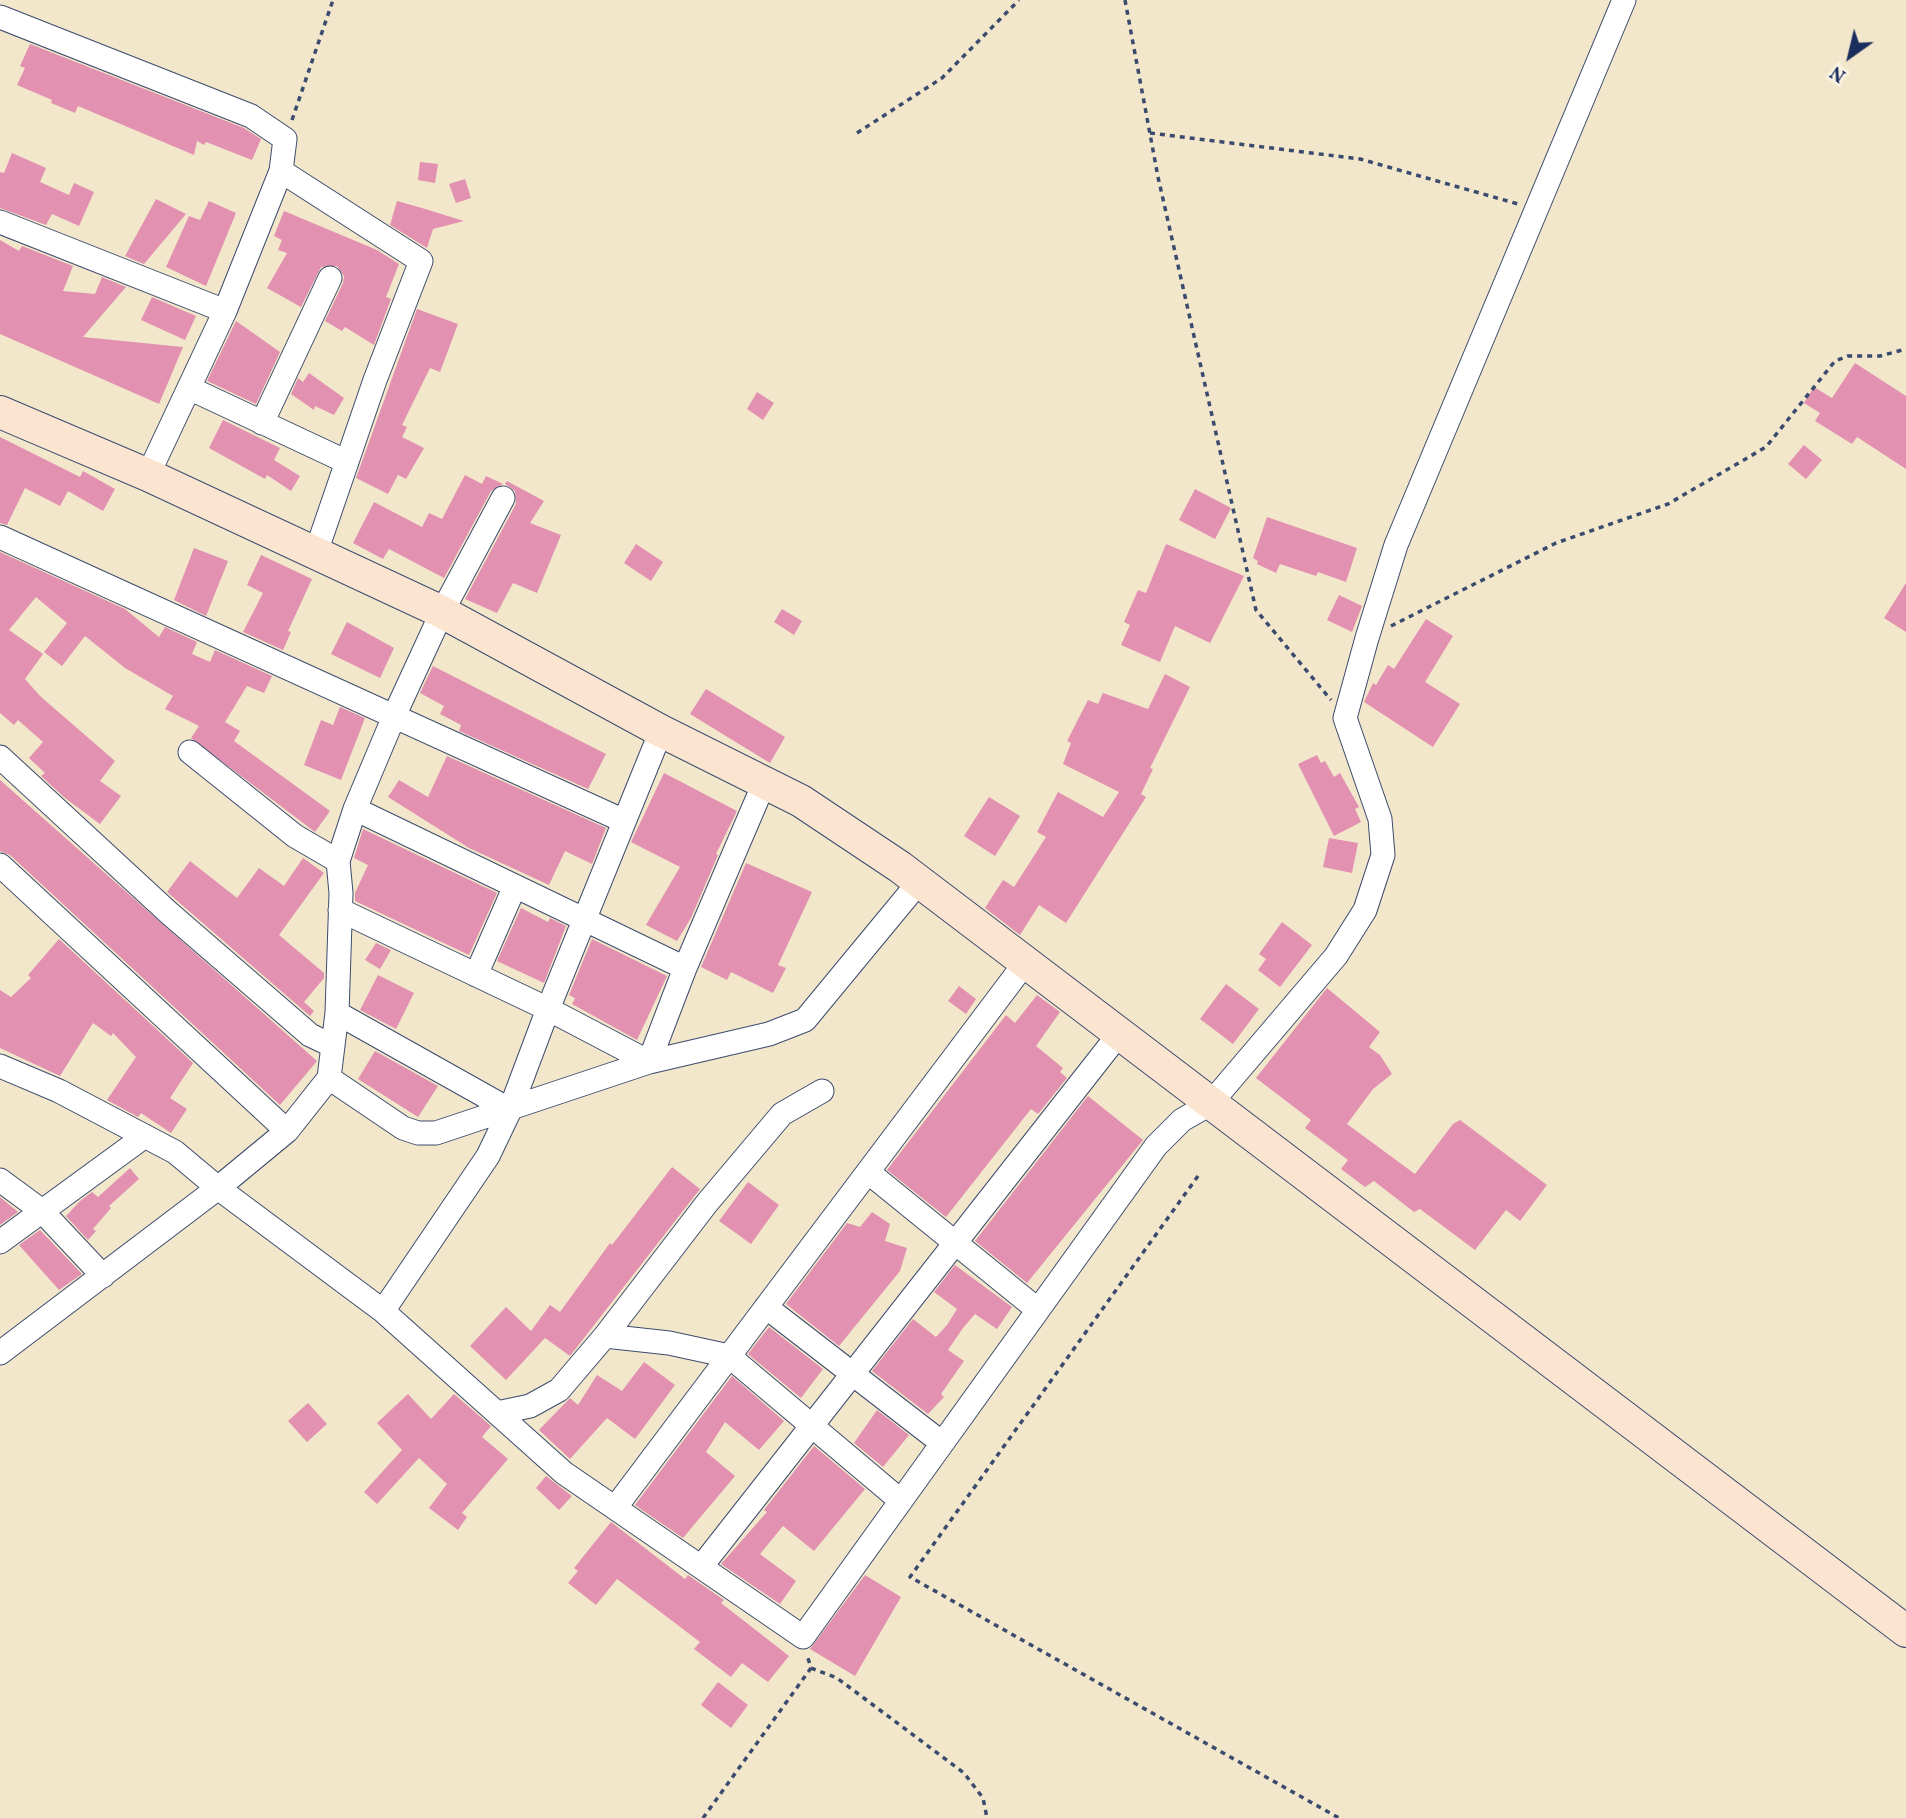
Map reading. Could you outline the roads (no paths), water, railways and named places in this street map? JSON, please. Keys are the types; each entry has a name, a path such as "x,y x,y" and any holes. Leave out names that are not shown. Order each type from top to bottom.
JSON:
{"main road":[{"path":"0,412 148,475 442,612 661,731 801,801 919,882 1906,1632"}],"street":[{"path":"0,1066 59,1090 175,1152 218,1188 383,1311 564,1473 803,1637 1156,1146 1182,1120 1210,1104 1336,956 1365,910 1383,855 1380,820 1345,718 1367,638 1396,545 1624,0"},
{"path":"0,18 251,116 285,138 281,171 225,310 148,475"},
{"path":"281,171 421,261 315,555"},
{"path":"0,222 225,310"},
{"path":"262,423 330,278"},
{"path":"189,388 347,462"},
{"path":"0,1353 218,1188 286,1131 329,1078 337,1013 340,910 338,861 355,809 395,714 442,612 503,498"},
{"path":"0,537 395,714 624,821"},
{"path":"383,1311 488,1156 510,1110 661,731"},
{"path":"190,752 295,836 338,861"},
{"path":"0,757 169,913 310,1035 333,1046"},
{"path":"649,1062 685,968 765,781"},
{"path":"355,809 685,968"},
{"path":"0,865 286,1131"},
{"path":"329,1078 403,1128 418,1133 436,1133 649,1062 769,1034 805,1020 919,882"},
{"path":"476,975 515,886"},
{"path":"340,910 548,1009 649,1062"},
{"path":"615,1508 1025,963"},
{"path":"337,1013 510,1110"},
{"path":"702,1567 1119,1034"},
{"path":"497,1413 530,1406 559,1390 605,1336 707,1203 782,1114 822,1091"},
{"path":"0,1242 145,1136"},
{"path":"868,1172 1038,1310"},
{"path":"0,1180 43,1211 103,1276"},
{"path":"766,1307 851,1376 942,1443"},
{"path":"605,1336 669,1343 729,1356 901,1501"}]}
